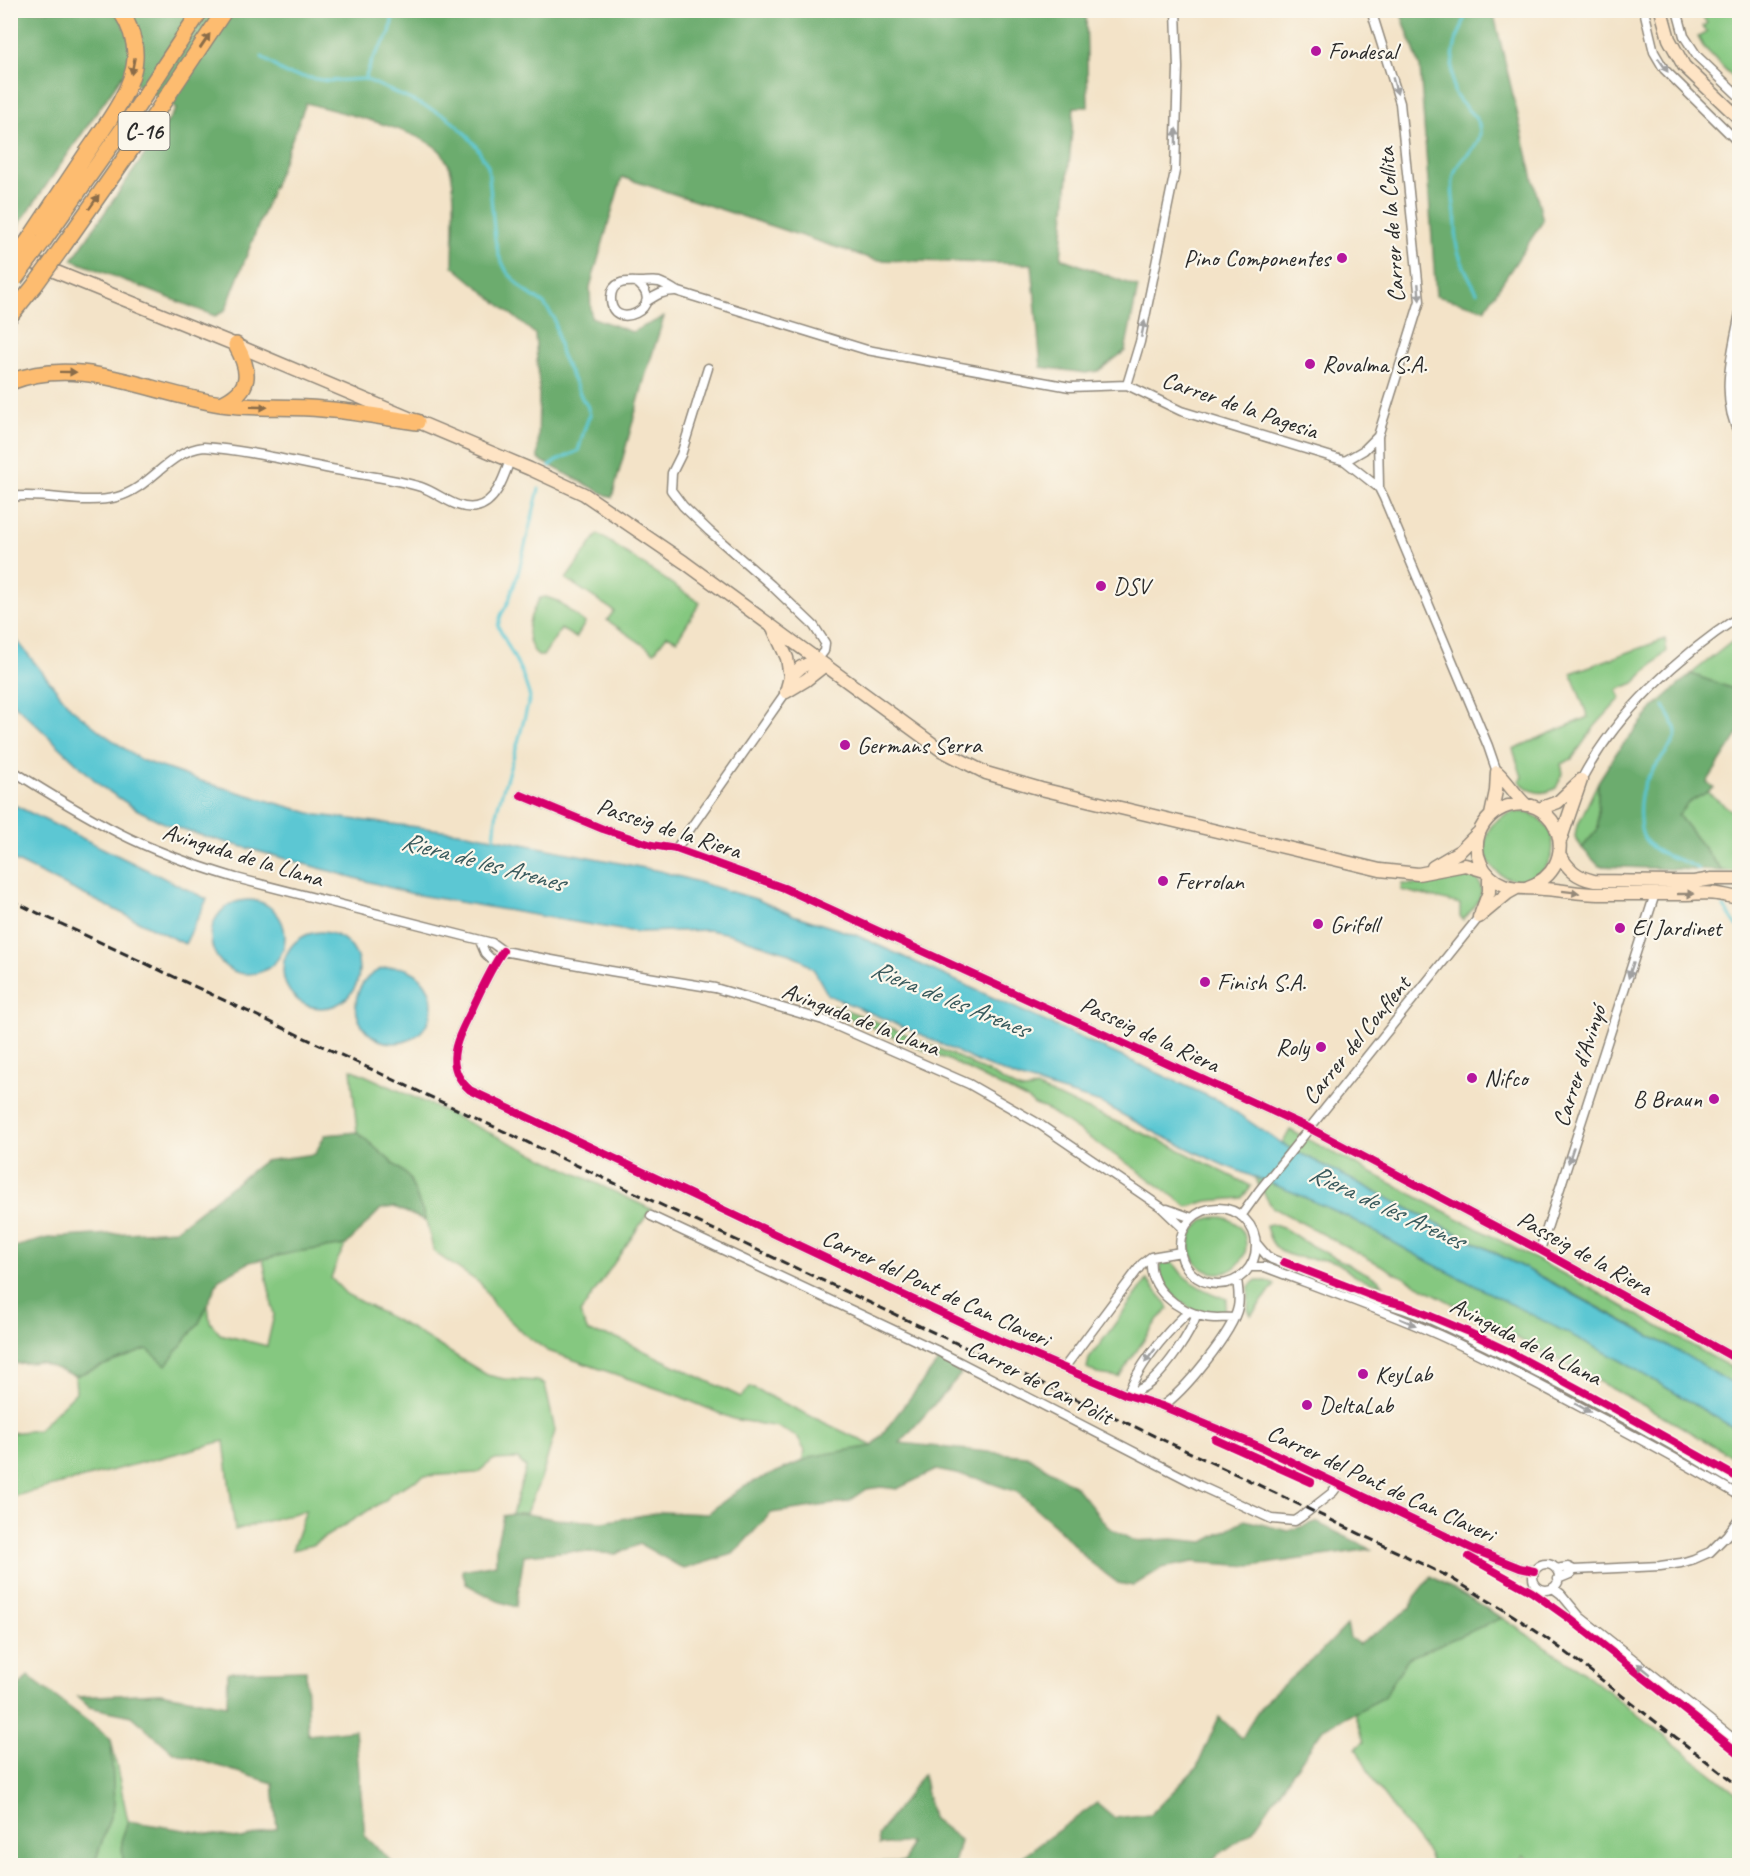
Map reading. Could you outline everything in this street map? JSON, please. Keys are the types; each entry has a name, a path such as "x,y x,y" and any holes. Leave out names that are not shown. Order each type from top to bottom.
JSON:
{"highway":[{"path":"37,239 125,90 134,64 134,50 129,26 120,10"},
{"name":"C-16","path":"12,277 37,239 126,124 201,10"},
{"name":"C-16","path":"10,316 35,285 144,131 225,10"},
{"path":"221,404 240,392 245,382 246,364 236,345"},
{"path":"10,382 44,373 81,373 113,377 221,404 324,409 417,422"}],"main road":[{"path":"1661,10 1669,39 1684,66 1740,118"},
{"path":"10,253 236,345 560,482 599,503 684,562 942,750 986,773 1070,797 1380,870 1408,874 1465,865 1487,873 1503,885 1596,894 1717,894 1740,898"},
{"path":"774,629 787,658 790,677 786,692"},
{"path":"790,677 801,667 821,663"},
{"path":"786,692 807,680 821,663"},
{"path":"1427,871 1453,857 1480,831 1491,815 1497,772"},
{"path":"1497,772 1526,805"},
{"path":"1539,809 1563,798 1581,780"},
{"path":"1479,917 1508,892 1535,885 1548,876 1557,864 1560,841 1581,780"},
{"path":"1491,815 1507,806 1526,805 1539,809 1555,826 1560,841"},
{"path":"1479,917 1489,892 1487,873 1478,852 1480,831"},
{"path":"1559,854 1572,873 1594,881 1740,885"},
{"path":"1694,882 1712,879 1740,879"},
{"path":"1717,894 1740,891"}],"street":[{"path":"1127,385 1140,342 1175,171 1178,68 1176,10"},
{"name":"Carrer de la Collita","path":"1371,10 1400,103 1420,302 1378,436 1379,488"},
{"path":"1644,10 1654,52 1665,69 1740,144"},
{"path":"1677,10 1684,36 1697,56 1740,97"},
{"path":"646,302 644,290 636,282 619,284 612,292 612,304 619,313 629,316 640,312 646,302 660,293 676,291"},
{"name":"Carrer de la Pagesia","path":"636,282 659,282 676,291 867,350 1070,387 1127,385 1181,411 1345,460 1379,488 1497,772"},
{"path":"1740,313 1728,376 1728,399 1740,436"},
{"path":"708,368 681,454 672,473 671,490 683,506 709,531 814,626 825,643 821,663"},
{"path":"1345,460 1364,450 1378,436"},
{"path":"10,497 36,496 94,500 115,498 144,484 181,454 204,447 270,457 408,484 431,490 461,506 476,507 488,502 494,495 510,460"},
{"path":"1581,780 1595,754 1610,734 1657,683 1701,644 1740,616"},
{"path":"676,849 786,692"},
{"name":"Avinguda de la Llana","path":"10,770 120,834 200,867 492,943 503,951 715,988 823,1020 969,1084 1039,1124 1161,1207 1184,1229"},
{"name":"Passeig de la Riera","path":"521,795 603,829 652,845 676,849 784,888 1309,1128 1540,1250 1740,1361"},
{"name":"Carrer d'Avinyó","path":"1540,1250 1655,894"},
{"name":"Carrer del Conflent","path":"1241,1216 1479,917"},
{"path":"480,941 485,953 495,963"},
{"name":"Carrer del Pont de Can Claveri","path":"503,951 456,1041 454,1057 458,1075 470,1090 1005,1343 1127,1395 1162,1406 1263,1448 1475,1550 1520,1568 1534,1571"},
{"name":"Avinguda de la Llana","path":"1161,1207 1192,1218"},
{"path":"1216,1208 1230,1209 1241,1216 1253,1230 1256,1243 1250,1267 1237,1279 1219,1284 1210,1284 1191,1274 1184,1263 1180,1244 1184,1229 1192,1218 1203,1211 1216,1208"},
{"name":"Carrer de Can Pòlit","path":"651,1216 936,1350 1200,1486 1272,1519 1295,1521 1333,1492 1339,1484"},
{"name":"Avinguda de la Llana","path":"1256,1243 1272,1259 1380,1302 1394,1305 1521,1364 1740,1485"},
{"path":"1064,1368 1142,1264 1151,1257 1181,1252"},
{"path":"1151,1257 1149,1268 1168,1300 1188,1312 1209,1318 1234,1318"},
{"name":"Avinguda de la Llana","path":"1250,1267 1265,1267 1439,1335 1570,1401 1740,1496"},
{"path":"1162,1406 1171,1401 1197,1371 1230,1327 1238,1307 1237,1279"},
{"path":"1127,1395 1133,1378 1176,1323 1188,1312"},
{"path":"1127,1395 1151,1382 1192,1329 1197,1314"},
{"path":"1574,1570 1558,1579 1553,1588 1548,1590 1538,1588 1533,1579 1534,1571 1543,1564 1556,1569 1568,1567 1574,1570 1681,1563 1710,1551 1727,1535 1740,1516"},
{"path":"1556,1569 1558,1579"},
{"path":"1553,1588 1580,1617 1740,1744"}],"green space":[{"path":"1086,10 1088,107 1074,107 1061,258 1138,287 1125,351 1098,371 1086,373 1041,367 1032,264 875,260 622,177 590,287 591,317 632,332 664,317 612,498 538,459 539,386 535,334 453,266 454,203 450,168 441,152 417,137 398,129 306,103 225,311 215,316 72,260 177,108 122,76 11,236 11,11"},
{"path":"1703,10 1739,11 1739,84 1703,46 1698,37 1707,32 1703,26 1707,23 1700,13"},
{"path":"1400,11 1493,11 1543,221 1485,309 1436,296 1420,67"},
{"path":"598,534 700,603 677,640 667,635 654,652 607,620 614,611 566,579"},
{"path":"546,597 557,601 585,623 576,638 561,629 543,656 538,656 529,642 528,627 540,598"},
{"path":"1739,636 1739,691 1691,674"},
{"path":"1665,639 1667,651 1634,683 1617,690 1621,698 1595,726 1572,759 1561,764 1563,773 1556,788 1546,792 1536,792 1519,781 1522,777 1513,749 1588,717 1571,673"},
{"path":"1691,674 1739,691 1739,733 1707,782 1714,788 1688,803 1678,815 1722,871 1599,866 1582,848 1598,829 1598,782 1617,752 1654,707"},
{"path":"1598,782 1598,829 1582,848 1575,837 1576,829"},
{"path":"1707,792 1739,816 1739,871 1722,871 1678,815 1688,803"},
{"path":"1519,812 1532,815 1543,822 1550,833 1553,846 1550,859 1543,870 1532,877 1519,880 1506,877 1495,870 1488,859 1485,846 1488,833 1495,822 1506,815"},
{"path":"1463,873 1476,877 1480,883 1481,895 1463,920 1460,916 1460,904 1401,890 1402,884 1429,883"},
{"path":"834,1005 971,1063 1014,1087 1024,1090 1036,1087 1172,1146 1251,1186 1242,1198 1207,1201 1188,1207 1046,1109 953,1062 829,1009"},
{"path":"351,1069 651,1209 580,1313 588,1332 617,1338 741,1397 750,1387 873,1446 802,1461 805,1451 797,1437 778,1427 733,1419 676,1395 548,1351 524,1334 494,1305 481,1284 434,1252 426,1221 409,1177 357,1132"},
{"path":"1290,1130 1592,1289 1739,1372 1739,1388 1571,1292 1282,1144"},
{"path":"357,1132 409,1177 426,1221 394,1207 381,1209 346,1245 295,1252 250,1262 219,1279 199,1323 166,1365 147,1349 75,1376 40,1362 11,1364 11,1248 48,1238 175,1230 264,1161 315,1154 325,1135"},
{"path":"1254,1177 1348,1217 1429,1262 1620,1360 1739,1431 1739,1461 1665,1417 1272,1207"},
{"path":"1218,1217 1229,1219 1238,1225 1244,1234 1246,1245 1244,1256 1238,1265 1229,1271 1218,1273 1207,1271 1198,1265 1192,1256 1190,1245 1192,1234 1198,1225 1207,1219"},
{"path":"1271,1224 1285,1229 1308,1244 1378,1279 1383,1284 1359,1278 1335,1262 1295,1257 1282,1252 1276,1248 1268,1234 1266,1225"},
{"path":"346,1245 331,1278 346,1294 412,1329 487,1375 545,1384 555,1431 542,1476 526,1513 512,1514 526,1468 518,1459 493,1460 477,1473 424,1476 391,1493 387,1499 312,1545 292,1550 306,1510 235,1530 224,1441 11,1497 11,1433 38,1430 76,1392 75,1376 147,1349 199,1323 208,1304 210,1322 220,1334 267,1346 274,1315 263,1259"},
{"path":"1170,1262 1194,1284 1227,1299 1224,1312 1214,1314 1193,1310 1176,1297 1168,1289 1159,1271 1162,1264"},
{"path":"1147,1280 1169,1309 1158,1319 1119,1377 1097,1374 1087,1368 1089,1359"},
{"path":"1255,1281 1266,1281 1275,1285 1251,1315 1248,1309 1249,1286"},
{"path":"940,1359 961,1374 900,1443 1027,1456 1075,1486 1108,1527 1134,1541 1172,1539 1204,1542 1245,1520 1288,1531 1316,1522 1371,1549 1252,1566 1193,1562 1162,1568 1133,1586 1118,1583 1090,1562 1055,1525 1017,1492 976,1478 936,1470 897,1489 881,1487 867,1489 848,1502 771,1513 733,1554 684,1569 640,1544 616,1554 571,1551 524,1555 516,1607 498,1601 466,1584 462,1570 496,1564 496,1547 503,1516 520,1513 555,1519 603,1522 662,1512 707,1514 744,1486 814,1456 873,1446"},
{"path":"1431,1576 1502,1618 1408,1658 1383,1698 1323,1729 1252,1831 1204,1865 1010,1865 1097,1803 1115,1818 1151,1814 1197,1767 1219,1717 1242,1738 1255,1715 1270,1696 1321,1652 1347,1625 1350,1638 1359,1644 1411,1608 1414,1597"},
{"path":"1502,1618 1581,1670 1739,1795 1739,1865 1534,1866 1524,1856 1514,1865 1432,1865 1429,1855 1377,1787 1356,1748 1364,1742 1355,1712 1383,1698 1408,1658"},
{"path":"306,1670 308,1735 355,1730 365,1836 395,1865 123,1865 122,1838 128,1821 242,1839 277,1828 273,1783 173,1752 132,1716 89,1707 78,1697 160,1693 227,1705 228,1672"},
{"path":"28,1676 111,1739 114,1805 94,1865 11,1865 11,1696"},
{"path":"111,1739 128,1821 122,1838 123,1865 94,1866 114,1805"},
{"path":"923,1774 932,1818 960,1840 954,1865 861,1865 868,1862 905,1862 910,1842 879,1845 878,1835"}],"water":[{"name":"Riera de les Arenes","path":"10,632 71,708 141,760 207,783 317,815 467,833 660,871 756,899 793,915 856,935 1221,1102 1282,1144 1530,1271 1685,1355 1739,1388 1739,1431 1620,1360 1429,1262 1348,1217 1221,1164 1101,1103 1021,1079 980,1063 922,1035 828,995 814,970 801,959 786,952 730,934 709,930 638,932 621,930 413,894 166,824 136,809 102,787 11,701"},
{"path":"10,803 207,899 185,944 11,859"},
{"path":"255,900 275,910 283,923 285,937 283,951 275,964 262,972 241,974 221,964 213,951 211,930 221,910 234,902"},
{"path":"321,932 335,935 348,943 356,956 359,970 356,984 348,997 335,1005 321,1008 307,1005 294,997 286,984 283,970 286,956 294,943 307,935"},
{"path":"394,967 408,970 421,978 429,991 432,1005 429,1019 421,1032 408,1040 394,1043 380,1040 367,1032 359,1019 356,1005 359,991 367,978 380,970"}],"waterway":[{"path":"365,79 372,60 390,33 394,10"},
{"path":"1464,10 1463,22 1454,52 1453,86 1458,99 1476,119 1480,132 1477,143 1456,169 1452,191 1457,249 1477,292"},
{"path":"262,57 286,74 328,81 365,79 446,116 476,146 488,166 495,239 499,256 507,272 524,290 544,304 554,318 561,354 590,415 578,451 550,466"},
{"name":"Riera de les Arenes","path":"494,840 497,809 530,697 522,673 498,626 518,574 539,489"},
{"path":"1664,706 1676,732 1668,749 1643,787 1640,806 1641,829 1645,840 1652,848 1699,870"},
{"path":"1724,907 1740,930"}],"railway":[{"path":"10,900 1240,1476 1449,1577 1514,1616 1563,1650 1740,1787"}],"cycle path":[{"path":"521,795 603,829 652,845 676,849 784,888 1309,1128 1540,1250 1740,1361"},
{"path":"503,951 484,984 456,1048 454,1059 456,1069 461,1080 470,1090 1005,1343 1127,1395 1162,1406 1263,1448 1475,1550 1520,1568 1534,1571"},
{"path":"1284,1262 1380,1299 1404,1305 1466,1331 1510,1352 1740,1479"},
{"path":"1215,1439 1311,1482"},
{"path":"1469,1557 1532,1592 1570,1619 1740,1754"}],"place":[{"name":"Fondesal","path":"1316,51"},
{"name":"Pino Componentes","path":"1342,258"},
{"name":"Rovalma S.A.","path":"1310,364"},
{"name":"DSV","path":"1101,586"},
{"name":"Germans Serra","path":"845,745"},
{"name":"Ferrolan","path":"1163,881"},
{"name":"Grifoll","path":"1318,924"},
{"name":"El Jardinet","path":"1620,928"},
{"name":"Finish S.A.","path":"1205,982"},
{"name":"Roly","path":"1321,1047"},
{"name":"Nifco","path":"1472,1078"},
{"name":"B Braun","path":"1714,1099"},
{"name":"KeyLab","path":"1363,1374"},
{"name":"DeltaLab","path":"1307,1405"}]}
